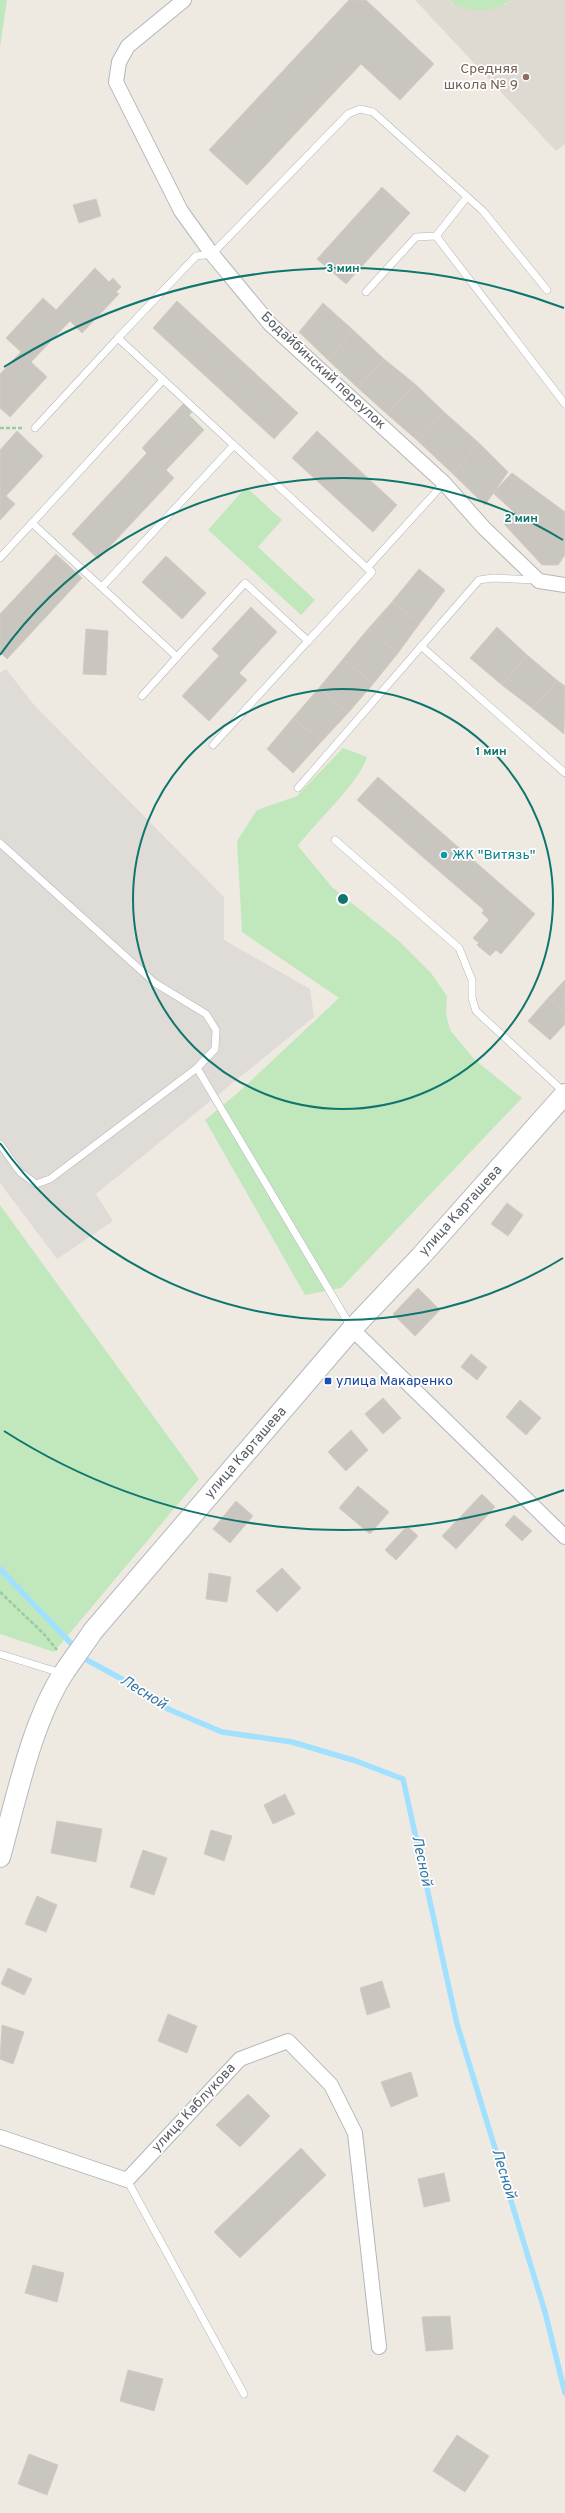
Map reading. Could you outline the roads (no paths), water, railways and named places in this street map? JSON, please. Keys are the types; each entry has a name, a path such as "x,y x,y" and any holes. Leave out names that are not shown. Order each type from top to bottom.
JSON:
{"main road":[{"name":"улица Карташева","path":"0,1857 31,1750 43,1716 69,1666 93,1631 352,1329 421,1256 565,1093"}],"street":[{"name":"Бодайбинский переулок","path":"184,0 128,46 119,62 116,82 181,211 212,254 270,324 444,484 484,528 539,581"},
{"path":"539,581 565,585"},
{"path":"352,1329 565,1537"},
{"name":"улица Каблукова","path":"127,2180 240,2059 288,2041 331,2085 355,2133 379,2347"},
{"path":"0,2137 127,2180"}],"lane":[{"path":"35,428 196,256 212,254 348,114 360,109 373,112 483,211 547,290"},
{"path":"366,292 416,237 436,236 467,197"},
{"path":"436,236 565,404"},
{"path":"118,338 372,572 213,745"},
{"path":"0,558 163,380"},
{"path":"102,587 234,445"},
{"path":"367,568 444,484"},
{"path":"32,523 177,657"},
{"path":"298,788 479,580 493,578 539,581"},
{"path":"142,696 245,583 308,641"},
{"path":"421,646 565,773"},
{"path":"335,840 458,948 472,980 472,998 476,1011 565,1093"},
{"path":"0,843 156,983 206,1014 216,1030 215,1049 197,1068 50,1179 36,1184 20,1172 0,1144"},
{"path":"197,1068 352,1329"},
{"path":"0,1654 69,1666"},
{"path":"127,2180 244,2394"}],"waterway":[{"name":"Лесной","path":"0,1569 87,1660 142,1690 168,1709 222,1732 292,1742 356,1761 403,1779 457,2024 545,2312 565,2393"}],"place":[{"name":"Средняя школа № 9","path":"526,77"},
{"name":"ЖК \"Витязь\"","path":"444,855"},
{"name":"улица Макаренко","path":"328,1381"}]}
